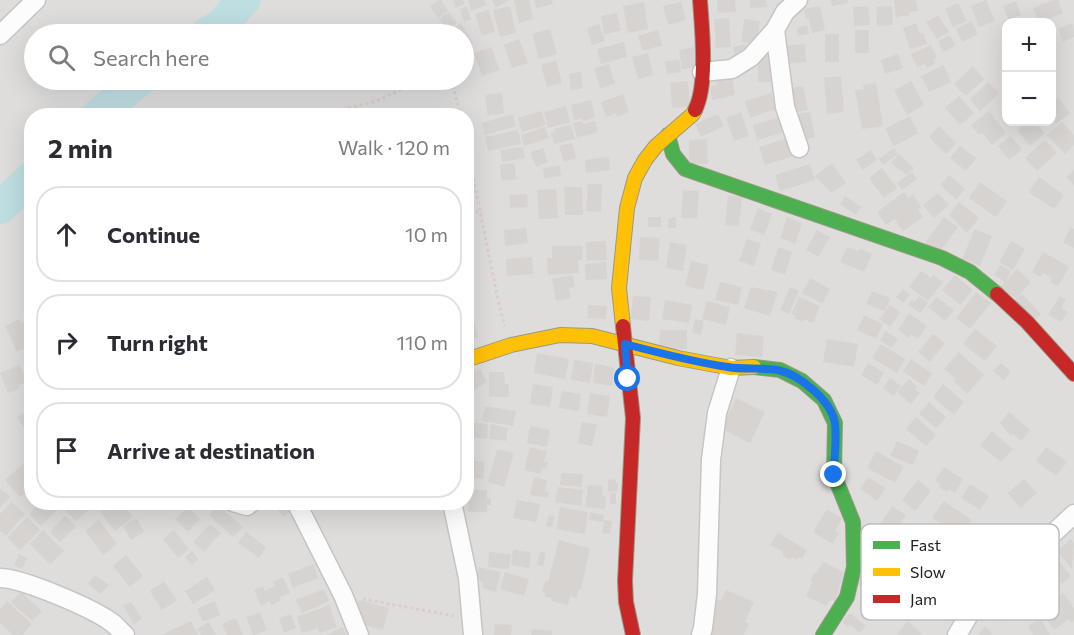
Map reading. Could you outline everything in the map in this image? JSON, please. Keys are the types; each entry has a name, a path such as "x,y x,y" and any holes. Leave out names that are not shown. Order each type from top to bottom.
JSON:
{"street":[{"path":"0,35 36,0"},
{"path":"633,635 626,602 626,580 633,417 619,288 627,208 635,178 645,160 668,135 693,114 699,102 702,72 700,0"},
{"path":"702,72 732,69 750,57 775,30 785,12 798,0"},
{"path":"775,30 785,107 799,148"},
{"path":"668,135 677,163 685,169 953,262 975,275 1000,297 1074,374"},
{"path":"474,357 511,345 560,335 592,336 678,358 731,368 752,367 780,370 802,381 824,400 835,423 834,475 853,522 854,567 847,597 823,635"},
{"path":"700,635 707,594 711,460 717,413 731,368"},
{"path":"300,510 343,595 359,635"},
{"path":"454,510 468,578 472,627"},
{"path":"1059,528 1074,514"},
{"path":"0,578 9,578 53,593 110,621 125,635"},
{"path":"957,635 965,620"}],"path":[{"path":"349,108 376,101 400,90"},
{"path":"454,90 459,108"},
{"path":"474,181 499,304 511,345"},
{"path":"474,214 480,210"},
{"path":"343,595 472,627"}],"shaded area":[{"path":"0,0 1074,0 1074,635 0,635"}],"building":[{"path":"439,0 448,11 438,18 430,6"},
{"path":"453,0 463,0 465,4 456,8"},
{"path":"468,0 484,0 486,5 471,11"},
{"path":"492,0 509,0 496,8"},
{"path":"514,0 529,0 533,19 519,23"},
{"path":"534,0 552,0 553,4 536,8"},
{"path":"717,0 735,0 736,12 718,13"},
{"path":"750,0 766,0 767,7 750,8"},
{"path":"831,0 848,0 848,3 832,6"},
{"path":"894,0 916,0 918,11 896,17"},
{"path":"986,0 995,21 979,27 971,6"},
{"path":"1058,0 1063,13 1050,18 1037,18 1033,8"},
{"path":"1016,1 1021,15 1008,18 1003,6"},
{"path":"644,2 648,29 628,33 623,6"},
{"path":"681,2 686,20 668,25 663,6"},
{"path":"958,3 967,21 953,27 945,9"},
{"path":"467,6 471,20 464,22 460,9"},
{"path":"510,6 516,33 500,37 493,10"},
{"path":"820,6 825,30 812,33 804,9"},
{"path":"868,6 870,25 854,26 853,7"},
{"path":"892,6 893,25 877,26 876,7"},
{"path":"489,10 495,32 482,36 475,14"},
{"path":"449,12 457,23 443,24 439,19"},
{"path":"617,13 621,31 604,34 601,16"},
{"path":"938,15 949,32 937,39 926,22"},
{"path":"729,18 731,47 716,48 714,19"},
{"path":"744,19 760,21 757,44 741,42"},
{"path":"971,21 978,34 962,42 956,29"},
{"path":"916,23 927,44 910,49 903,28"},
{"path":"1073,23 1074,37 1063,42 1058,29"},
{"path":"599,24 605,41 592,45 587,28"},
{"path":"807,25 809,34 798,36 797,28"},
{"path":"550,29 557,54 539,59 532,34"},
{"path":"658,30 662,45 643,51 638,36"},
{"path":"855,30 869,30 869,53 855,53"},
{"path":"825,34 839,34 839,62 825,62"},
{"path":"950,35 955,46 943,52 938,41"},
{"path":"519,39 528,63 512,68 504,45"},
{"path":"624,42 627,57 601,64 597,49"},
{"path":"745,44 747,53 735,56 733,47"},
{"path":"805,44 806,62 784,64 782,46"},
{"path":"931,45 937,58 933,60 935,64 927,68 925,64 917,67 911,54"},
{"path":"491,47 500,70 482,76 474,53"},
{"path":"695,47 697,67 682,69 679,50"},
{"path":"648,53 653,75 638,79 632,57"},
{"path":"898,54 903,68 885,74 881,60"},
{"path":"772,55 773,82 758,82 758,56"},
{"path":"679,59 681,72 667,74 665,62"},
{"path":"556,60 562,83 547,87 541,65"},
{"path":"609,64 615,84 600,88 594,68"},
{"path":"944,65 951,82 929,92 921,76"},
{"path":"973,66 984,79 966,96 954,84"},
{"path":"581,72 583,88 571,90 569,74"},
{"path":"732,76 735,95 712,100 710,87 717,85 716,79"},
{"path":"841,76 844,112 827,114 824,78"},
{"path":"688,81 690,106 672,108 670,83"},
{"path":"911,81 924,105 907,115 894,90"},
{"path":"988,82 999,93 980,111 970,99"},
{"path":"876,83 883,126 862,129 855,90 864,89 863,85"},
{"path":"803,86 808,110 792,113 787,89"},
{"path":"502,93 504,113 488,116 485,95"},
{"path":"771,93 776,109 750,118 745,101"},
{"path":"623,94 629,112 617,117 616,113 606,117 601,102"},
{"path":"959,96 974,113 960,125 945,108"},
{"path":"1058,97 1070,113 1056,124 1056,99"},
{"path":"591,100 595,118 583,121 582,118 574,120 571,105"},
{"path":"566,106 570,122 548,128 544,112"},
{"path":"541,111 546,125 522,132 518,118"},
{"path":"989,111 1006,133 992,145 971,125"},
{"path":"741,112 749,136 734,141 726,118"},
{"path":"810,112 815,137 799,141 794,115"},
{"path":"513,114 516,126 485,135 482,123"},
{"path":"718,114 724,126 701,137 695,124"},
{"path":"910,116 918,133 894,146 885,129"},
{"path":"779,117 784,132 757,140 753,125"},
{"path":"582,121 583,124 595,121 598,132 577,138 573,123"},
{"path":"1062,122 1074,135 1074,145 1065,154 1047,135"},
{"path":"571,125 575,139 554,144 551,133 555,132 554,129"},
{"path":"939,126 956,143 946,154 929,137"},
{"path":"1022,126 1039,126 1045,133 1030,146 1017,130"},
{"path":"545,127 549,138 524,146 521,135"},
{"path":"518,130 521,144 488,151 485,137"},
{"path":"1011,136 1022,150 1009,160 998,146"},
{"path":"791,137 797,155 765,165 759,147"},
{"path":"707,139 708,164 689,164 689,140"},
{"path":"1045,140 1057,153 1037,171 1025,158"},
{"path":"572,143 576,158 564,162 559,146"},
{"path":"960,146 976,158 966,171 950,158"},
{"path":"523,147 525,158 502,162 500,150"},
{"path":"543,148 548,162 536,167 530,152"},
{"path":"894,148 898,154 883,165 879,159"},
{"path":"870,150 877,160 863,170 856,160"},
{"path":"899,154 914,168 907,175 891,163"},
{"path":"609,157 610,170 586,173 585,160"},
{"path":"514,163 516,179 502,181 500,165"},
{"path":"832,163 846,183 831,193 815,176"},
{"path":"810,164 815,180 780,191 775,175"},
{"path":"560,166 561,176 544,178 543,168"},
{"path":"882,168 897,188 884,198 869,178"},
{"path":"1074,170 1074,185 1066,177"},
{"path":"912,172 917,179 902,190 897,183"},
{"path":"949,175 965,189 956,199 940,185"},
{"path":"1039,177 1064,195 1054,209 1029,192"},
{"path":"980,182 1007,201 996,217 969,198"},
{"path":"588,184 602,184 601,212 586,211"},
{"path":"564,187 582,187 583,215 565,215"},
{"path":"556,189 558,218 539,219 537,190"},
{"path":"683,190 699,191 697,218 681,218"},
{"path":"904,192 908,198 913,195 921,207 918,210 923,217 903,231 894,219 886,225 877,212"},
{"path":"938,193 949,205 934,218 923,205"},
{"path":"527,194 528,207 510,208 509,195"},
{"path":"728,196 742,197 739,226 725,225"},
{"path":"845,196 861,207 856,215 840,204"},
{"path":"959,202 979,218 967,233 949,215"},
{"path":"758,208 772,214 764,235 750,229"},
{"path":"648,217 661,217 661,227 648,227"},
{"path":"676,217 676,228 668,228 669,218"},
{"path":"787,217 802,223 795,244 780,238"},
{"path":"944,217 958,227 939,253 925,243"},
{"path":"1071,227 1074,229 1074,248 1063,242"},
{"path":"526,228 528,243 505,246 504,230"},
{"path":"975,229 992,236 980,266 962,259"},
{"path":"817,230 830,237 818,257 806,250"},
{"path":"640,237 660,238 658,261 639,260"},
{"path":"747,239 761,243 754,266 739,261"},
{"path":"606,241 607,260 587,261 586,242"},
{"path":"1011,241 1025,249 1013,270 999,262"},
{"path":"670,242 687,245 683,271 666,268"},
{"path":"552,246 583,246 582,260 578,260 579,273 548,275 547,258 552,258"},
{"path":"778,247 792,252 785,275 771,270"},
{"path":"847,247 858,251 860,248 872,254 864,272 840,262"},
{"path":"1043,252 1069,267 1058,286 1050,282 1052,278 1043,273 1041,277 1032,272"},
{"path":"532,257 533,274 507,276 506,259"},
{"path":"691,261 709,265 703,290 685,286"},
{"path":"606,262 607,279 586,280 585,264"},
{"path":"1000,265 1011,271 1005,282 994,275"},
{"path":"1017,269 1031,282 1016,298 999,288"},
{"path":"921,271 943,282 928,301 909,287"},
{"path":"573,275 575,287 569,288 571,298 556,301 552,279"},
{"path":"955,275 973,290 960,305 942,290"},
{"path":"810,278 830,289 822,304 802,293"},
{"path":"720,282 742,287 738,305 715,300"},
{"path":"751,287 778,292 770,316 744,308"},
{"path":"790,287 799,291 789,314 780,310"},
{"path":"903,289 910,295 903,303 896,297"},
{"path":"872,291 890,298 885,311 866,304"},
{"path":"976,292 991,303 970,329 956,318"},
{"path":"1022,294 1041,314 1031,323 1012,302"},
{"path":"633,296 651,297 649,321 630,319"},
{"path":"919,296 928,303 920,313 908,305 912,300 915,302"},
{"path":"1060,296 1066,300 1061,308 1068,312 1061,322 1048,315"},
{"path":"799,297 820,306 813,323 804,319 803,322 791,314"},
{"path":"937,297 954,310 945,321 928,307"},
{"path":"665,300 692,305 689,323 662,319"},
{"path":"707,301 730,307 726,325 702,319"},
{"path":"588,305 607,306 606,319 587,318"},
{"path":"890,305 900,312 890,327 879,319"},
{"path":"909,313 927,326 918,339 911,334 909,338 898,330"},
{"path":"864,315 883,324 876,339 857,330"},
{"path":"19,319 21,323 24,322 24,349 17,352 5,326"},
{"path":"695,319 704,321 701,335 692,332"},
{"path":"474,323 478,337 474,338"},
{"path":"975,329 997,346 985,361 963,344"},
{"path":"660,330 687,330 687,349 659,349"},
{"path":"886,331 898,339 891,348 880,340"},
{"path":"737,333 764,336 762,357 735,355"},
{"path":"933,334 945,343 930,362 918,352"},
{"path":"827,339 858,344 854,367 823,362"},
{"path":"881,344 905,359 897,373 872,358"},
{"path":"959,352 984,375 967,394 954,381 956,379 944,369"},
{"path":"537,353 569,359 565,379 534,373"},
{"path":"911,359 932,374 924,386 903,371"},
{"path":"574,360 593,363 590,383 571,380"},
{"path":"868,363 884,373 877,385 861,375"},
{"path":"1001,363 1011,372 1004,380 993,371"},
{"path":"595,364 614,367 612,386 593,383"},
{"path":"20,365 24,383 18,385 19,389 8,393 0,373"},
{"path":"480,369 487,382 474,389 474,372"},
{"path":"489,372 504,372 505,384 509,384 509,397 489,397"},
{"path":"890,378 901,386 893,396 883,388"},
{"path":"909,379 920,393 911,404 897,392"},
{"path":"533,384 553,387 550,407 530,404"},
{"path":"943,384 964,402 954,415 933,397"},
{"path":"562,391 581,394 579,411 559,408"},
{"path":"590,393 610,396 607,417 587,414"},
{"path":"736,398 765,412 750,443 722,429"},
{"path":"929,402 946,417 936,428 919,414"},
{"path":"485,406 516,411 513,426 482,421"},
{"path":"1009,412 1030,430 1021,441 1013,434 1011,436 1000,423"},
{"path":"24,413 24,428 17,417"},
{"path":"916,417 936,435 926,446 906,429"},
{"path":"582,422 597,424 592,446 578,443"},
{"path":"474,423 488,424 487,439 474,438"},
{"path":"491,424 508,428 506,441 489,439"},
{"path":"530,426 550,430 547,447 527,443"},
{"path":"992,431 1013,449 1001,462 980,445"},
{"path":"897,441 919,451 913,465 890,456"},
{"path":"530,447 547,451 544,462 548,462 546,469 542,468 540,474 524,470"},
{"path":"1046,447 1067,462 1056,476 1036,461"},
{"path":"497,449 514,453 504,487 488,482"},
{"path":"876,451 904,467 895,483 867,468"},
{"path":"474,461 485,462 483,479 474,478"},
{"path":"24,463 24,494 20,497 5,480"},
{"path":"944,467 963,479 955,493 949,489 947,492 935,481"},
{"path":"561,473 583,474 582,487 560,485"},
{"path":"534,477 547,480 545,491 549,492 548,498 530,495"},
{"path":"868,477 886,488 877,501 860,489"},
{"path":"615,479 618,483 618,491 608,492 608,480"},
{"path":"1024,479 1037,493 1020,508 1008,493"},
{"path":"918,480 931,491 915,511 902,500"},
{"path":"970,484 989,496 980,510 961,498"},
{"path":"588,485 603,486 602,496 606,497 605,509 585,507"},
{"path":"558,487 583,490 581,506 555,502"},
{"path":"0,488 10,497 0,508"},
{"path":"474,490 487,490 487,498 491,498 491,505 487,505 487,512 468,512 468,510 474,510"},
{"path":"610,493 616,493 616,504 610,504"},
{"path":"517,500 540,504 536,522 513,518"},
{"path":"944,501 972,520 969,524 941,524 932,518"},
{"path":"11,502 25,514 6,536 0,531 0,514"},
{"path":"892,506 906,515 900,524 880,524"},
{"path":"560,507 588,512 585,534 556,529"},
{"path":"827,509 842,518 835,531 839,533 832,544 813,532"},
{"path":"33,510 57,510 41,526 29,514"},
{"path":"66,510 89,510 76,521"},
{"path":"103,510 128,510 133,517 115,531 100,512"},
{"path":"185,510 191,510 200,519 188,532 175,519"},
{"path":"214,510 224,510 243,527 233,537 209,515"},
{"path":"278,510 291,511 284,517"},
{"path":"590,512 604,515 603,522 589,520"},
{"path":"549,515 555,516 552,527 546,526"},
{"path":"65,516 76,526 60,542 50,532"},
{"path":"27,517 40,530 20,550 7,538"},
{"path":"136,518 144,532 131,540 123,526"},
{"path":"99,520 117,544 103,555 85,531"},
{"path":"604,520 612,521 610,534 602,533"},
{"path":"210,524 221,533 204,552 193,542"},
{"path":"43,530 64,551 50,564 30,544"},
{"path":"174,530 189,549 178,558 163,539"},
{"path":"246,532 266,547 259,558 238,543"},
{"path":"778,533 807,550 802,559 798,557 796,560 792,557 790,560 782,555 783,552 770,545"},
{"path":"1071,539 1074,543 1072,569 1059,553 1059,549"},
{"path":"559,540 590,548 581,590 579,589 577,598 570,596 568,605 551,601 552,598 545,597 545,593 542,592 545,581 548,582"},
{"path":"513,550 531,552 529,568 511,565"},
{"path":"192,551 198,559 192,565 185,557"},
{"path":"540,551 546,553 543,566 537,565"},
{"path":"489,552 511,554 509,569 488,567"},
{"path":"19,554 27,558 22,569 14,565"},
{"path":"126,555 143,576 130,587 113,566"},
{"path":"823,562 844,572 835,602 830,599 826,606 806,596 814,573 816,574"},
{"path":"1059,562 1071,576 1062,584 1059,581"},
{"path":"314,564 318,578 293,588 288,574"},
{"path":"479,567 501,572 496,592 482,588 483,582 476,580"},
{"path":"505,572 529,579 524,596 500,589"},
{"path":"95,575 109,585 101,594 88,584"},
{"path":"861,576 861,586 856,582"},
{"path":"207,577 215,590 193,604 185,591"},
{"path":"283,577 290,593 279,597 281,600 271,605 270,601 261,606 254,590 263,586 265,591 275,586 273,582"},
{"path":"164,581 177,600 162,610 150,591"},
{"path":"324,589 329,601 302,613 296,600"},
{"path":"726,590 754,602 745,622 749,624 744,635 707,635 714,617 710,615 716,599 721,601"},
{"path":"21,592 42,611 32,621 11,602"},
{"path":"1063,593 1074,608 1074,621 1072,623 1069,619 1054,630 1047,620 1059,620 1059,596"},
{"path":"358,600 389,608 383,630 357,623 360,613 355,611"},
{"path":"7,601 32,624 22,635 13,635 0,623 0,609"},
{"path":"215,601 220,615 203,622 197,609"},
{"path":"131,602 142,619 134,624 123,606"},
{"path":"329,605 337,627 319,633 318,628 302,633 297,617"},
{"path":"260,612 267,630 253,635 246,617"},
{"path":"850,613 866,626 860,633 842,622"},
{"path":"291,614 296,628 284,633 279,618"},
{"path":"236,618 243,635 227,635 222,624"},
{"path":"1041,620 1050,635 1033,635 1028,626"},
{"path":"191,621 198,635 161,635"},
{"path":"908,621 923,635 896,635"},
{"path":"209,622 216,635 201,635 197,629"},
{"path":"495,624 512,625 511,635 494,635"},
{"path":"985,626 992,633 990,635 979,633"},
{"path":"342,627 346,635 326,635"},
{"path":"532,629 553,631 552,635 531,635"}],"waterway":[{"path":"222,24 244,0"},
{"path":"106,108 127,90"},
{"path":"0,208 24,185"}],"traffic: fast":[{"path":"668,135 673,154 685,169 942,258 970,272 997,294"},
{"path":"754,367 780,370 802,381 824,400 835,423 834,475 853,522 854,567 847,597 823,635"}],"traffic: slow":[{"path":"623,326 619,288 627,208 635,178 656,146 695,110"},
{"path":"474,357 511,345 560,335 592,336 678,358 731,368 754,367"}],"traffic: jam":[{"path":"695,110 702,86 703,72 700,0"},
{"path":"997,294 1027,322 1074,374"},
{"path":"623,326 633,418 625,581 626,602 633,635"}],"route":[{"path":"628,379 625,344 678,358 731,368 752,367 780,370 802,381 824,400 835,423 834,475"}]}
